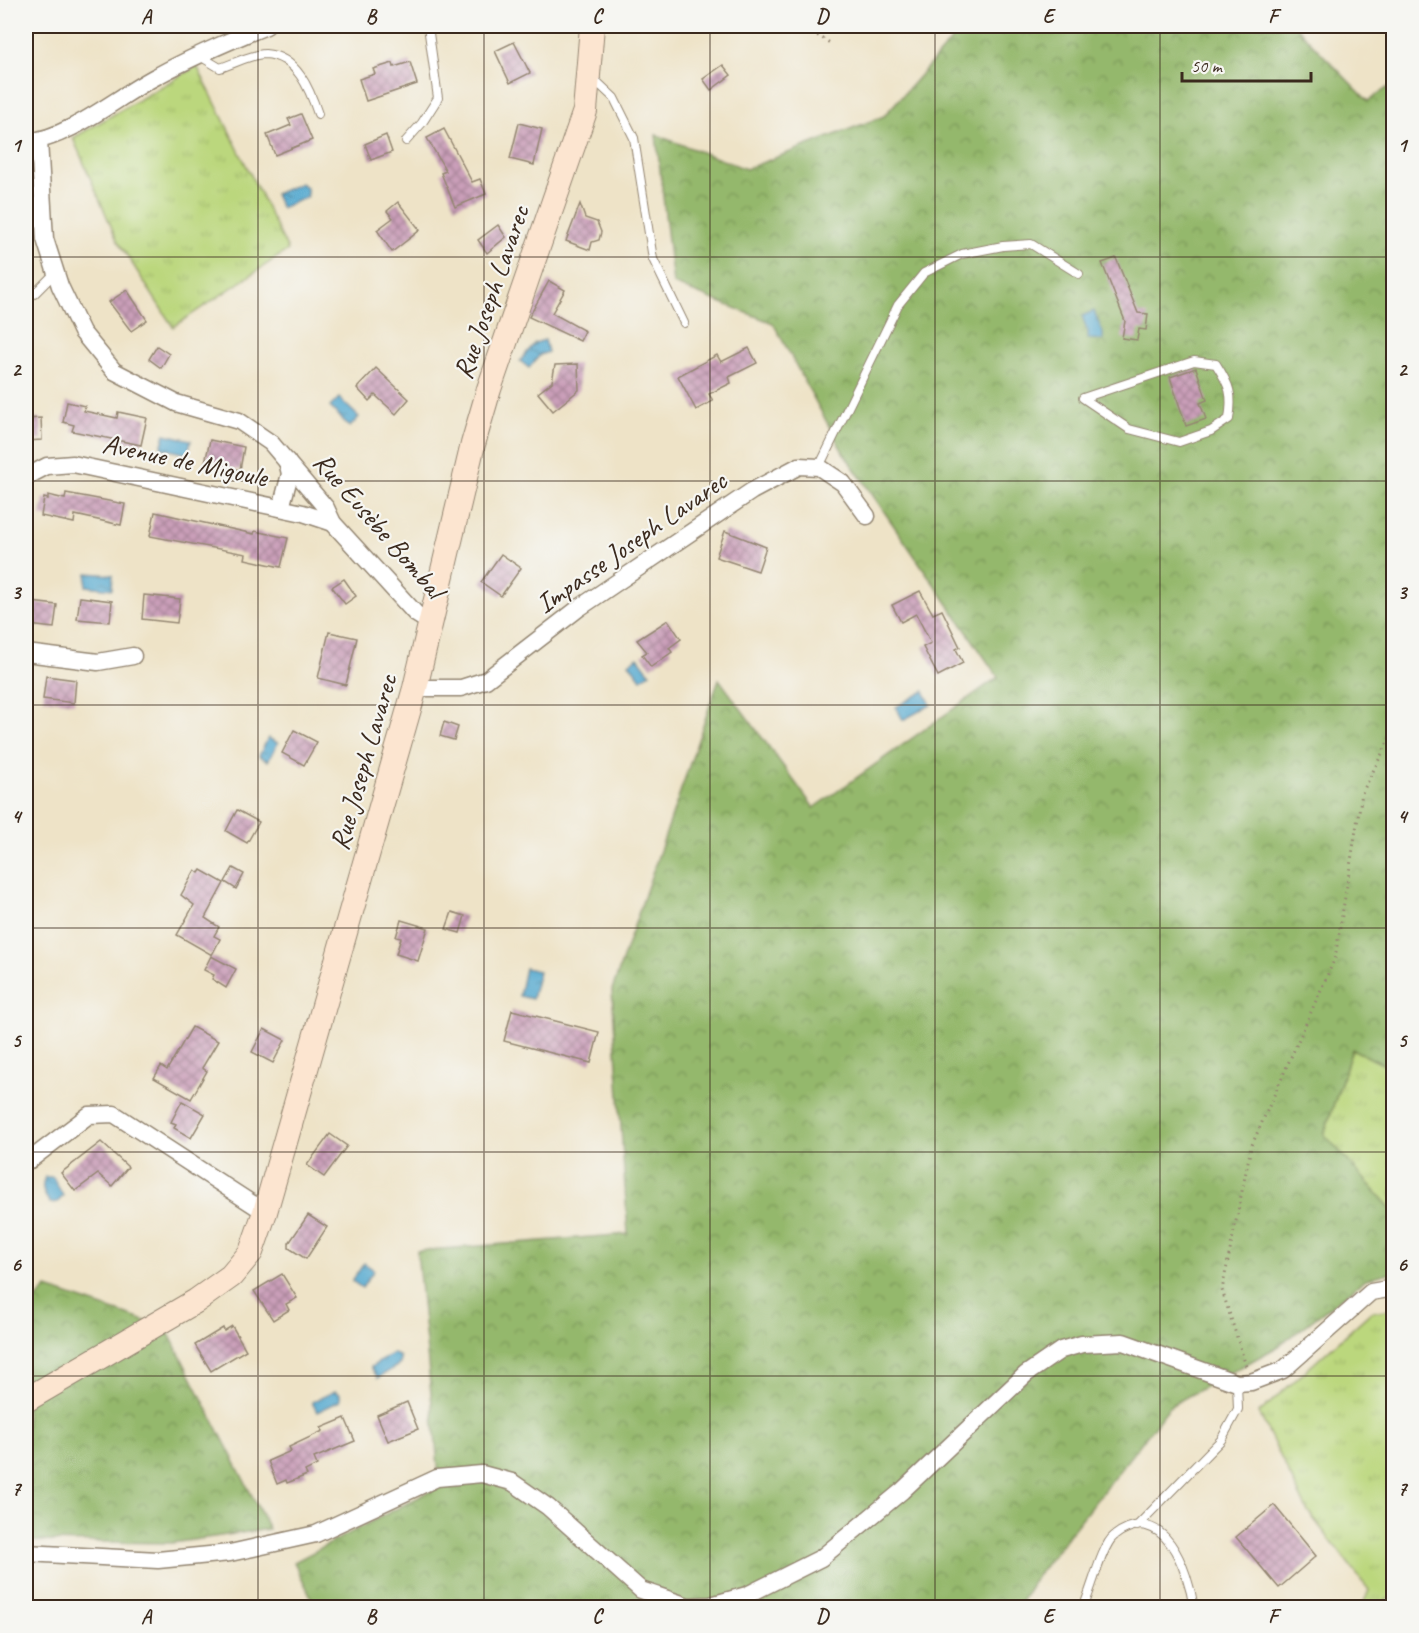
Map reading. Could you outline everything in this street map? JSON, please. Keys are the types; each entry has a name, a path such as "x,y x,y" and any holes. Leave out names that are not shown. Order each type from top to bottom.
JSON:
{"street":[{"path":"32,141 69,128 156,76 266,26"},
{"name":"Rue Joseph Lavarec","path":"26,1401 196,1300 231,1276 251,1252 265,1212 415,688 473,444 489,389 585,111 592,26"},
{"name":"Rue Eusèbe Bombal","path":"32,141 45,240 56,273 82,332 114,371 176,403 239,421 271,442 326,508 333,523 416,614 432,624"},
{"name":"Rue Eusèbe Bombal","path":"281,508 290,474 287,462"},
{"name":"Avenue de Migoule","path":"26,477 47,466 73,464 281,508 333,523"},
{"name":"Impasse Joseph Lavarec","path":"415,688 461,688 486,680 579,608 752,491 799,466 819,467"},
{"path":"819,467 843,483 867,516"},
{"path":"26,653 98,662 133,656"},
{"path":"26,1163 89,1115 114,1114 265,1212"},
{"path":"26,1553 158,1560 230,1553 316,1534 437,1478 482,1474 512,1482 548,1507 641,1590 688,1606 711,1605 747,1594 821,1558 902,1491 1026,1374 1061,1350 1082,1344 1123,1342 1244,1382 1283,1370 1371,1292 1394,1288"}],"lane":[{"path":"406,141 422,123 438,98 428,26"},
{"path":"200,55 220,68 265,54 288,62 309,86 318,114"},
{"path":"588,80 596,81 614,98 634,138 652,259 684,323"},
{"path":"819,467 898,305 924,273 962,254 1003,246 1031,244 1079,274"},
{"path":"26,297 34,294 56,273"},
{"path":"1194,361 1216,364 1227,382 1232,398 1229,419 1211,431 1179,442 1129,429 1083,398 1194,361"},
{"path":"1083,1608 1093,1587 1100,1558 1113,1536 1137,1526 1221,1440 1238,1409 1244,1382"},
{"path":"1137,1526 1153,1527 1174,1546 1190,1584 1194,1608"}],"path":[{"path":"802,26 830,43"},
{"path":"1244,1382 1222,1290 1251,1147 1335,958 1362,793 1394,730"}],"green space":[{"path":"964,26 1295,26 1368,101 1393,84 1393,1069 1352,1049 1324,1134 1393,1211 1393,1272 1366,1279 1279,1346 1170,1406 1036,1577 1018,1607 316,1607 294,1562 440,1486 417,1251 628,1234 612,990 719,679 814,808 998,677 843,452 773,323 673,284 656,135 746,169 884,116"},
{"path":"197,66 288,250 173,327 117,240 73,138"},
{"path":"1352,1049 1393,1069 1393,1211 1324,1135"},
{"path":"47,1288 166,1328 269,1529 172,1543 26,1541 26,1309"},
{"path":"1393,1309 1393,1598 1362,1607 1369,1590 1307,1510 1259,1413 1371,1312"}],"water":[{"path":"301,183 307,188 307,197 281,208 275,194"},
{"path":"1094,311 1103,333 1103,340 1088,339 1082,316"},
{"path":"545,340 548,352 540,355 529,368 520,361 535,343"},
{"path":"339,398 359,417 350,427 330,407"},
{"path":"165,434 191,440 188,454 161,448"},
{"path":"87,573 113,575 112,589 86,586"},
{"path":"638,657 650,673 641,679 629,663"},
{"path":"924,691 931,705 903,720 896,707"},
{"path":"268,738 278,743 268,761 259,756"},
{"path":"525,968 539,971 532,999 519,996"},
{"path":"45,1177 53,1177 63,1196 58,1202 50,1203 46,1197 43,1191"},
{"path":"364,1263 374,1270 362,1288 352,1281"},
{"path":"393,1353 400,1357 400,1364 378,1378 371,1367"},
{"path":"335,1391 340,1394 340,1401 317,1412 312,1402"}],"building":[{"path":"514,42 530,73 510,83 495,51"},
{"path":"410,62 417,84 366,101 359,79 375,74 373,69 393,63 394,67"},
{"path":"723,65 731,75 711,90 703,79"},
{"path":"301,114 312,140 275,155 267,135 291,125 288,119"},
{"path":"519,123 542,129 534,165 510,159"},
{"path":"444,129 472,182 480,179 486,194 455,207 441,173 446,171 427,138"},
{"path":"386,135 392,152 371,160 365,144"},
{"path":"398,202 420,230 392,252 377,230 393,218 387,211"},
{"path":"580,204 585,218 597,222 601,232 599,240 592,242 590,250 566,241"},
{"path":"498,225 506,237 487,253 478,240"},
{"path":"1116,258 1138,313 1148,314 1146,330 1139,329 1137,340 1122,338 1125,321 1102,263"},
{"path":"549,281 565,290 552,313 585,331 580,341 529,317"},
{"path":"127,290 147,320 131,331 109,302"},
{"path":"157,346 169,354 161,368 149,359"},
{"path":"749,348 757,363 729,377 731,383 709,394 713,401 696,410 678,376 717,355 721,362"},
{"path":"578,364 579,390 553,411 538,393 552,382 555,365"},
{"path":"376,368 409,399 396,414 375,395 369,401 357,388"},
{"path":"1196,368 1207,400 1200,403 1206,419 1186,426 1170,377"},
{"path":"67,402 85,406 84,411 117,418 118,412 147,418 141,445 72,431 74,425 63,422"},
{"path":"41,418 42,440 26,441 26,419"},
{"path":"210,440 244,447 240,470 205,463"},
{"path":"66,493 125,504 121,525 75,515 74,523 41,516 44,498 48,499 48,495 65,499"},
{"path":"155,512 254,534 255,531 288,538 281,567 245,559 246,554 150,536"},
{"path":"725,531 766,547 758,571 716,557"},
{"path":"501,554 521,568 501,596 481,582"},
{"path":"344,579 356,596 345,604 332,587"},
{"path":"920,591 933,614 942,610 960,647 956,649 963,663 938,676 923,647 931,643 916,614 901,622 892,605"},
{"path":"144,595 180,599 177,623 142,619"},
{"path":"80,597 112,601 110,622 77,619"},
{"path":"31,602 57,605 54,628 29,625"},
{"path":"668,620 681,639 669,648 672,652 651,667 642,655 647,652 637,640"},
{"path":"329,632 357,638 346,685 318,678"},
{"path":"46,676 76,680 74,703 43,699"},
{"path":"444,722 458,727 454,740 440,736"},
{"path":"294,730 317,742 304,765 282,753"},
{"path":"237,810 259,822 247,843 226,831"},
{"path":"233,868 244,874 236,889 225,882"},
{"path":"195,870 199,873 201,870 224,883 205,918 219,927 214,936 220,939 212,955 177,935 194,905 181,895"},
{"path":"452,912 465,916 460,933 446,929"},
{"path":"401,920 428,928 418,961 396,954 401,938 396,937"},
{"path":"211,956 236,969 226,988 212,979 214,975 204,970"},
{"path":"512,1010 599,1032 591,1063 504,1041"},
{"path":"192,1027 218,1041 202,1068 207,1071 191,1099 154,1078 161,1066 167,1070"},
{"path":"264,1029 285,1040 273,1063 252,1052"},
{"path":"182,1101 205,1114 191,1138 174,1128 176,1124 171,1122"},
{"path":"330,1134 347,1146 324,1177 307,1165"},
{"path":"101,1142 128,1167 112,1186 98,1174 75,1191 61,1173"},
{"path":"308,1215 327,1227 306,1259 289,1248 289,1243"},
{"path":"282,1274 297,1298 286,1304 289,1310 273,1320 254,1291"},
{"path":"232,1326 246,1350 211,1371 195,1345 223,1328 224,1331"},
{"path":"407,1402 418,1429 388,1441 377,1415"},
{"path":"345,1418 355,1441 314,1458 317,1465 305,1471 307,1475 287,1483 286,1480 277,1484 268,1461 291,1451 289,1447 323,1431 321,1428"},
{"path":"1274,1505 1316,1556 1279,1588 1236,1537"}]}
